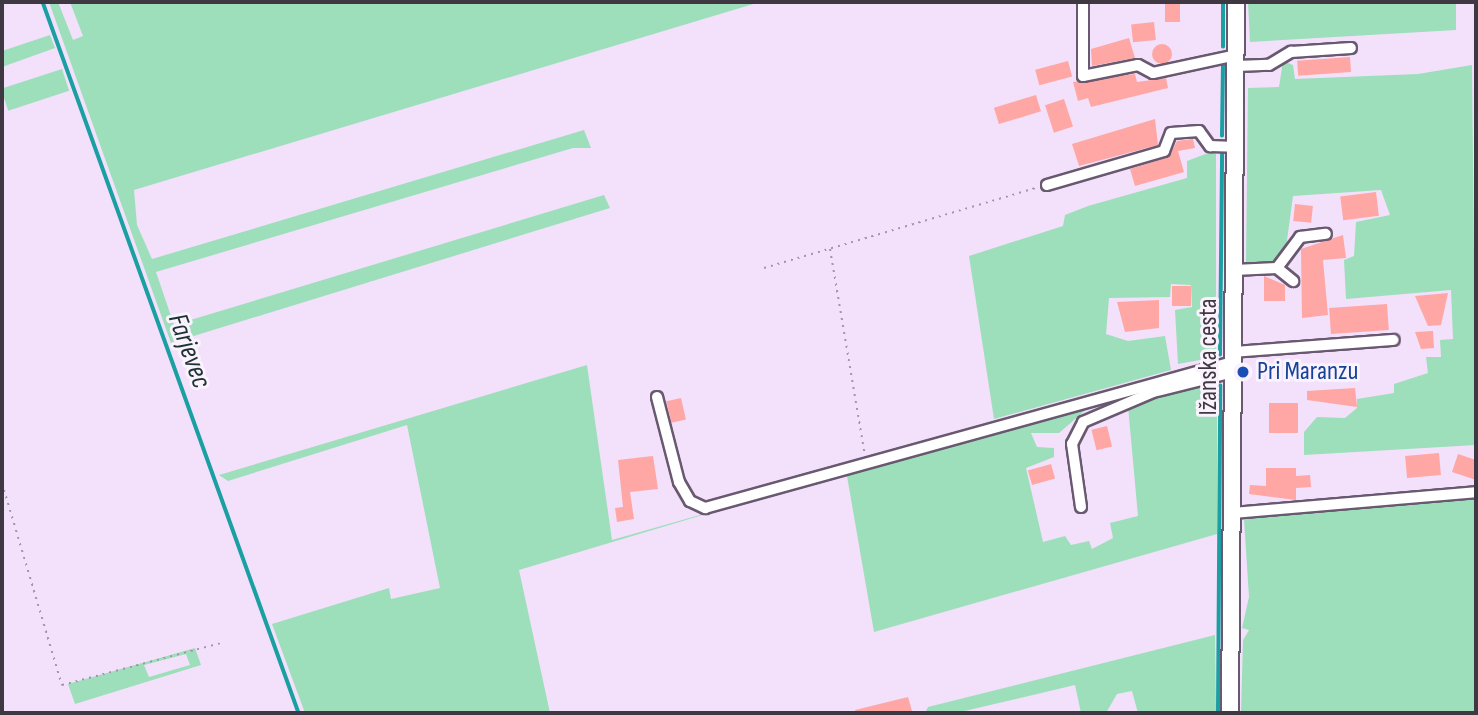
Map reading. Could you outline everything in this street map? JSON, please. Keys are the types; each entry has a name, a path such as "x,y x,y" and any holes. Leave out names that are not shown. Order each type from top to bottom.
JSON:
{"street":[{"path":"1083,2 1083,76 1138,65 1153,73 1236,61 1269,65 1292,52 1351,48"},
{"name":"Ižanska cesta","path":"1230,713 1236,2"},
{"path":"1047,184 1164,151 1171,133 1199,131 1210,146 1235,147"},
{"path":"1277,268 1300,237 1326,234"},
{"path":"1234,270 1277,268 1293,281"},
{"path":"657,397 679,482 690,501 705,508 866,459 1233,362 1394,340"},
{"path":"1082,507 1072,444 1083,422 1233,362"},
{"path":"1232,513 1476,492"}],"path":[{"path":"764,268 1047,184"},
{"path":"830,248 866,459"},
{"path":"2,483 62,684 221,643"}],"green space":[{"path":"49,2 58,2 73,40 83,36 70,2 760,2 134,190 137,225 152,259 584,130 591,148 573,148 156,272 174,325 604,195 610,208 171,343"},
{"path":"1248,2 1456,2 1456,30 1250,42"},
{"path":"50,35 55,48 2,67 2,51"},
{"path":"1283,61 1293,65 1295,79 1418,74 1472,65 1476,445 1304,455 1304,432 1317,417 1345,418 1357,408 1357,399 1394,393 1394,384 1428,373 1426,357 1441,357 1440,340 1453,339 1451,290 1346,299 1344,260 1354,256 1356,222 1390,215 1381,190 1293,196 1285,255 1273,264 1246,262 1248,88 1279,87"},
{"path":"62,69 69,91 8,111 2,88"},
{"path":"1216,150 1216,357 1178,364 1175,310 1192,307 1191,285 1171,284 1170,297 1109,298 1106,334 1128,341 1165,336 1171,370 994,419 969,256 1063,226 1065,215 1088,206 1187,178 1187,161"},
{"path":"587,365 612,540 756,499 519,570 550,713 305,713 272,624 389,588 391,599 440,588 407,425 228,481 219,475"},
{"path":"1207,383 1209,393 1217,394 1217,534 874,632 847,476 780,488 1133,388 1135,394 1089,407 1059,433 1031,433 1037,447 1054,448 1054,457 1026,468 1043,542 1065,536 1071,545 1089,541 1092,549 1113,538 1110,523 1138,516 1128,406"},
{"path":"1476,497 1476,713 1241,713 1243,640 1249,630 1242,628 1249,597 1244,519"},
{"path":"1215,635 1216,713 1138,713 1132,691 1117,694 1106,713 1081,713 1075,685 956,713 925,713 928,707"},
{"path":"195,648 201,665 75,704 68,684","holes":["186,654 190,665 149,677 144,665"]}],"building":[{"path":"1165,2 1180,2 1180,22 1165,22"},
{"path":"1154,22 1156,40 1133,42 1131,24"},
{"path":"1129,38 1135,58 1092,66 1091,49"},
{"path":"1162,44 1169,47 1172,54 1169,61 1162,64 1155,61 1152,54 1155,47"},
{"path":"1350,57 1351,72 1298,76 1297,61"},
{"path":"1068,61 1072,76 1039,85 1035,70"},
{"path":"1135,74 1137,82 1166,78 1168,88 1091,107 1088,98 1078,101 1073,82"},
{"path":"1036,95 1041,111 999,124 994,108"},
{"path":"1064,99 1073,127 1054,133 1045,105"},
{"path":"1155,119 1158,145 1079,166 1072,144"},
{"path":"1193,139 1195,148 1178,151 1184,172 1135,186 1130,169 1169,157 1177,141"},
{"path":"1376,192 1379,216 1343,220 1340,196"},
{"path":"1295,204 1313,206 1311,223 1293,221"},
{"path":"1343,235 1346,258 1323,260 1328,315 1302,318 1301,249"},
{"path":"1264,276 1285,285 1285,301 1264,301"},
{"path":"1172,286 1191,286 1191,306 1172,306"},
{"path":"1448,293 1441,325 1428,326 1415,296"},
{"path":"1159,300 1159,328 1125,332 1117,302"},
{"path":"1387,304 1389,330 1331,334 1329,308"},
{"path":"1433,331 1434,348 1421,349 1415,332"},
{"path":"1355,388 1357,407 1307,400 1307,391"},
{"path":"681,398 686,419 671,423 666,401"},
{"path":"1269,403 1298,403 1298,433 1269,433"},
{"path":"1107,426 1112,446 1097,450 1091,430"},
{"path":"1439,453 1441,475 1407,478 1405,456"},
{"path":"1458,454 1476,460 1476,480 1452,472"},
{"path":"653,456 658,489 630,492 634,519 617,522 615,508 623,507 618,460"},
{"path":"1051,464 1055,478 1032,485 1028,471"},
{"path":"1266,468 1296,468 1296,476 1310,475 1311,487 1296,488 1296,500 1249,494 1250,485 1266,486"},
{"path":"908,697 912,711 856,713 855,710"}],"waterway":[{"name":"Farjevec","path":"43,2 299,713"},
{"path":"1223,2 1223,47"},
{"path":"1222,136 1223,65"},
{"path":"1220,355 1222,154"},
{"path":"1218,713 1220,386"}],"place":[{"name":"Pri Maranzu","path":"1243,372"}]}
